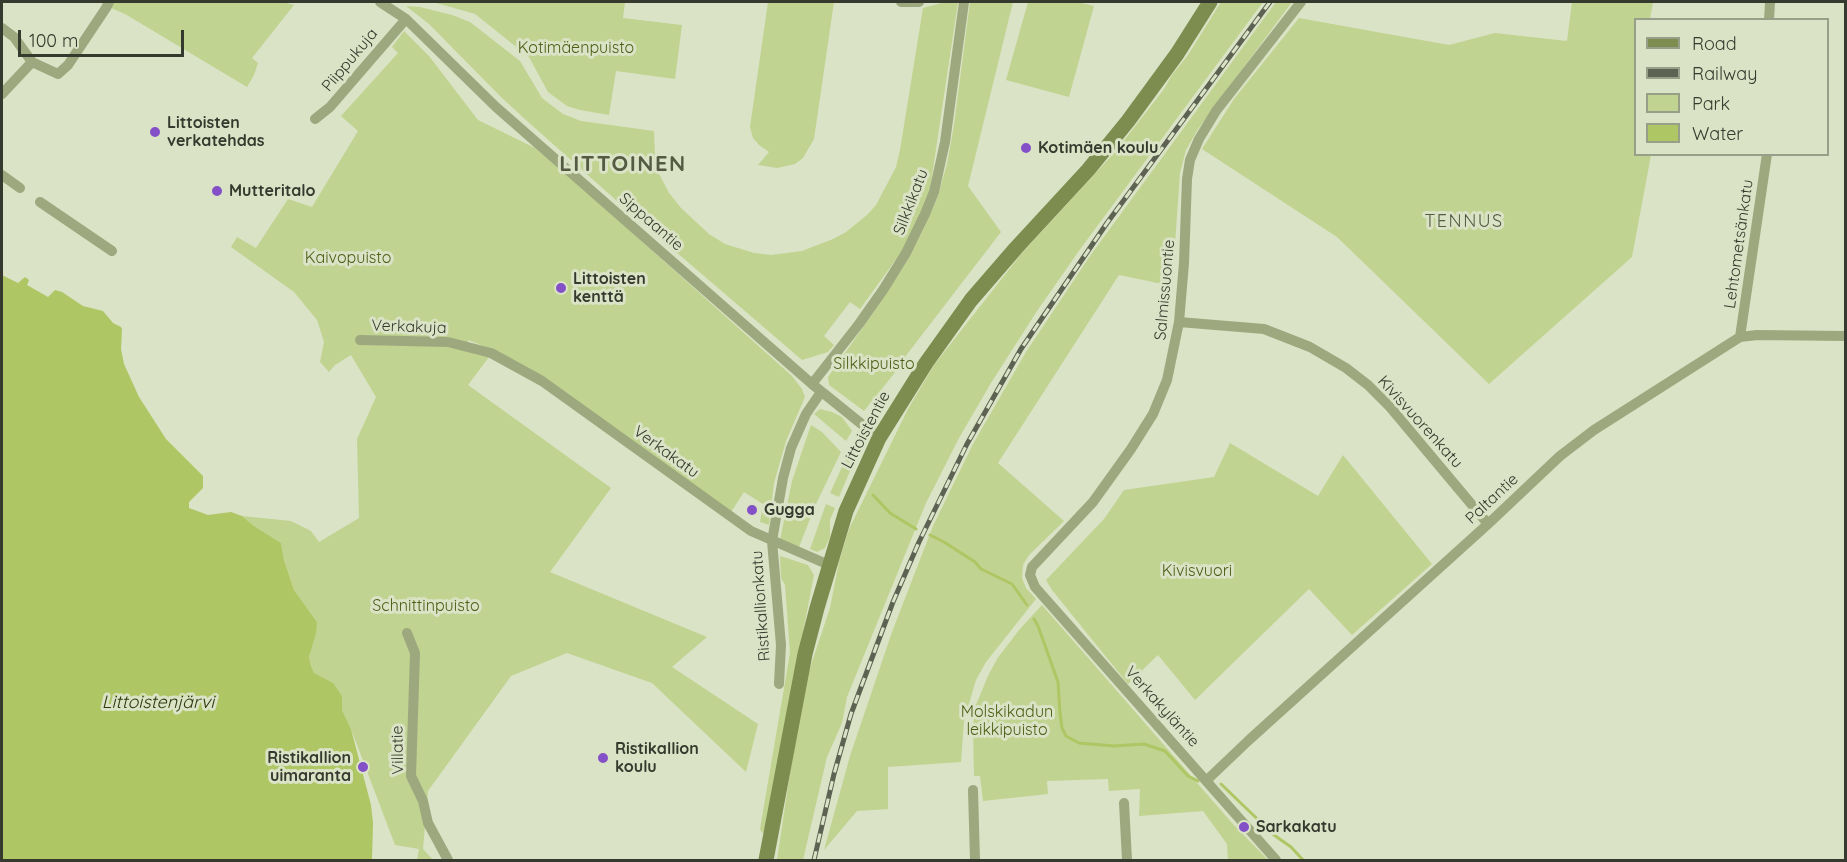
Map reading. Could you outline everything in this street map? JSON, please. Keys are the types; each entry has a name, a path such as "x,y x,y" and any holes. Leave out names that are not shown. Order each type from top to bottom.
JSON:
{"street":[{"path":"2,28 14,37 32,62 58,74 68,65 109,2"},
{"name":"Sippaantie","path":"380,2 406,19 496,107 821,392 879,438"},
{"path":"901,2 919,2"},
{"name":"Silkkikatu","path":"812,384 883,290 926,214 936,184 945,142 964,2"},
{"name":"Littoistentie","path":"766,861 805,654 846,511 879,438 926,363 971,300 1088,170 1128,121 1177,54 1210,2"},
{"name":"Salmissuontie","path":"1030,572 1093,502 1143,432 1153,414 1167,380 1179,322 1188,169 1194,149 1216,111 1301,2"},
{"path":"1769,18 1770,2"},
{"name":"Piippukuja","path":"315,119 330,107 406,19"},
{"path":"2,94 32,62"},
{"name":"Lehtometsänkatu","path":"1740,337 1767,156"},
{"path":"2,175 20,188"},
{"path":"40,202 112,251"},
{"name":"Kivisvuorenkatu","path":"1179,322 1264,329 1290,338 1340,364 1362,380 1390,407 1488,524"},
{"name":"Paltantie","path":"1207,780 1248,740 1578,442 1740,337 1757,334 1845,336"},
{"name":"Verkakuja","path":"360,340 448,342 491,353"},
{"name":"Verkakatu","path":"491,353 542,381 751,531 829,566"},
{"name":"Ristikallionkatu","path":"779,684 781,645 772,541 783,478 791,448 806,414 821,392"},
{"name":"Verkakyläntie","path":"1030,572 1035,587 1276,861"},
{"name":"Villatie","path":"407,633 415,653 411,776 423,801 428,823 448,860"},
{"path":"973,790 975,861"},
{"path":"1124,803 1126,861"}],"green space":[{"path":"114,2 283,2 294,5 252,58 258,63 247,87 125,14 111,8"},
{"name":"Kotimäenpuisto","path":"433,2 625,2 623,18 682,25 675,79 616,71 609,115 567,106 548,92 529,57 475,14"},
{"path":"768,2 834,2 814,139 803,158 795,164 777,168 758,165 769,152 753,138 750,127"},
{"path":"945,2 958,2 929,196 902,251 860,309 850,302 824,336 834,345 828,352 802,360 526,120 429,24 406,6 452,15 470,22 520,61 542,98 563,114 581,121 654,131 657,170 669,193 681,208 709,234 725,244 754,253 771,255 802,251 833,239 846,232 876,205 896,167 923,8"},
{"name":"Silkkipuisto","path":"970,2 1013,2 968,186 1001,232 864,411 829,385 828,377 909,258 937,199 947,164 954,125"},
{"path":"1028,2 1077,2 1094,6 1069,97 1006,80"},
{"path":"1221,2 1263,2 1037,311 959,438 926,503 847,697 842,723 827,757 803,860 777,860 802,692 830,608 839,562 849,529 908,409 934,365 1022,253 1115,152 1164,89"},
{"path":"1276,2 1292,2 1198,129 1186,150 1180,173 1172,286 1119,275 998,463 1064,521 1029,555 1023,565 1022,578 1026,588 1036,599 986,662 976,680 964,721 961,762 888,767 888,809 857,811 824,850 850,756 892,632 933,526 973,444 1026,352 1090,256"},
{"path":"1572,2 1653,2 1650,18 1634,18 1634,156 1651,156 1632,257 1489,384 1337,237 1202,149 1234,99 1299,18 1449,45 1495,33 1567,41"},
{"path":"404,31 429,56 478,120 535,148 579,185 792,376 805,397 786,441 774,483 769,525 760,522 763,504 744,492 731,512 494,350 468,340 468,350 489,357 468,385 611,488 550,572 707,637 672,667 758,724 746,772 652,683 567,653 511,676 428,791 423,849 433,860 417,860 419,849 395,845 342,710 342,696 314,673 311,666 309,657 317,622 294,590 281,543 242,516 291,521 311,531 319,542 359,518 357,439 376,397 351,355 335,365 329,372 320,362 324,342 317,320 294,292 231,247 237,237 256,248 288,199 312,207 358,131 341,116 398,53 392,47"},
{"path":"820,409 842,417 852,431 846,441 814,414"},
{"path":"811,425 822,432 841,452 815,506 799,547 780,540 792,481"},
{"path":"856,442 856,457 839,497 830,493"},
{"name":"Kivisvuori","path":"1230,443 1318,496 1343,455 1432,564 1352,635 1309,589 1195,700 1158,655 1128,684 1046,580 1104,519 1124,490 1214,477"},
{"path":"826,504 835,508 830,520 830,537 825,548 817,552 810,549"},
{"path":"780,556 808,565 814,575 765,830 762,833 760,829 790,653 785,585 781,578"},
{"name":"Molskikadun leikkipuisto","path":"1042,605 1232,823 1268,860 1228,860 1227,844 1203,811 1139,816 1140,789 1109,791 1108,779 1047,781 1048,794 983,801 980,776 974,776 975,707 997,659"}],"water":[{"name":"Littoistenjärvi","path":"2,275 18,283 25,277 29,280 27,285 48,297 55,290 62,292 83,306 103,311 113,323 121,327 124,364 139,397 166,439 203,476 203,488 189,502 189,508 208,515 231,512 242,516 281,543 294,590 317,622 309,657 311,666 314,673 333,683 342,696 342,710 351,729 371,805 372,860 2,860"}],"waterway":[{"path":"873,495 890,513 916,529"},
{"path":"930,535 975,562 981,569 1012,584 1027,605"},
{"path":"1034,619 1058,682 1062,728 1066,736 1079,743 1114,746 1144,744 1165,751 1188,776 1198,781"},
{"path":"1221,784 1303,860"}],"railway":[{"path":"814,860 851,714 893,602 919,542 967,444 1021,349 1107,223 1270,2"}],"place":[{"name":"Littoisten verkatehdas","path":"155,132"},
{"name":"Kotimäen koulu","path":"1026,148"},
{"name":"Mutteritalo","path":"217,191"},
{"name":"Littoisten kenttä","path":"561,288"},
{"name":"Gugga","path":"752,510"},
{"name":"Ristikallion koulu","path":"603,758"},
{"name":"Ristikallion uimaranta","path":"363,767"},
{"name":"Sarkakatu","path":"1244,827"}],"district":[{"name":"LITTOINEN","path":"623,164"},
{"name":"TENNUS","path":"1464,222"}],"park label":[{"name":"Kaivopuisto","path":"348,258"},
{"name":"Schnittinpuisto","path":"426,606"}]}
